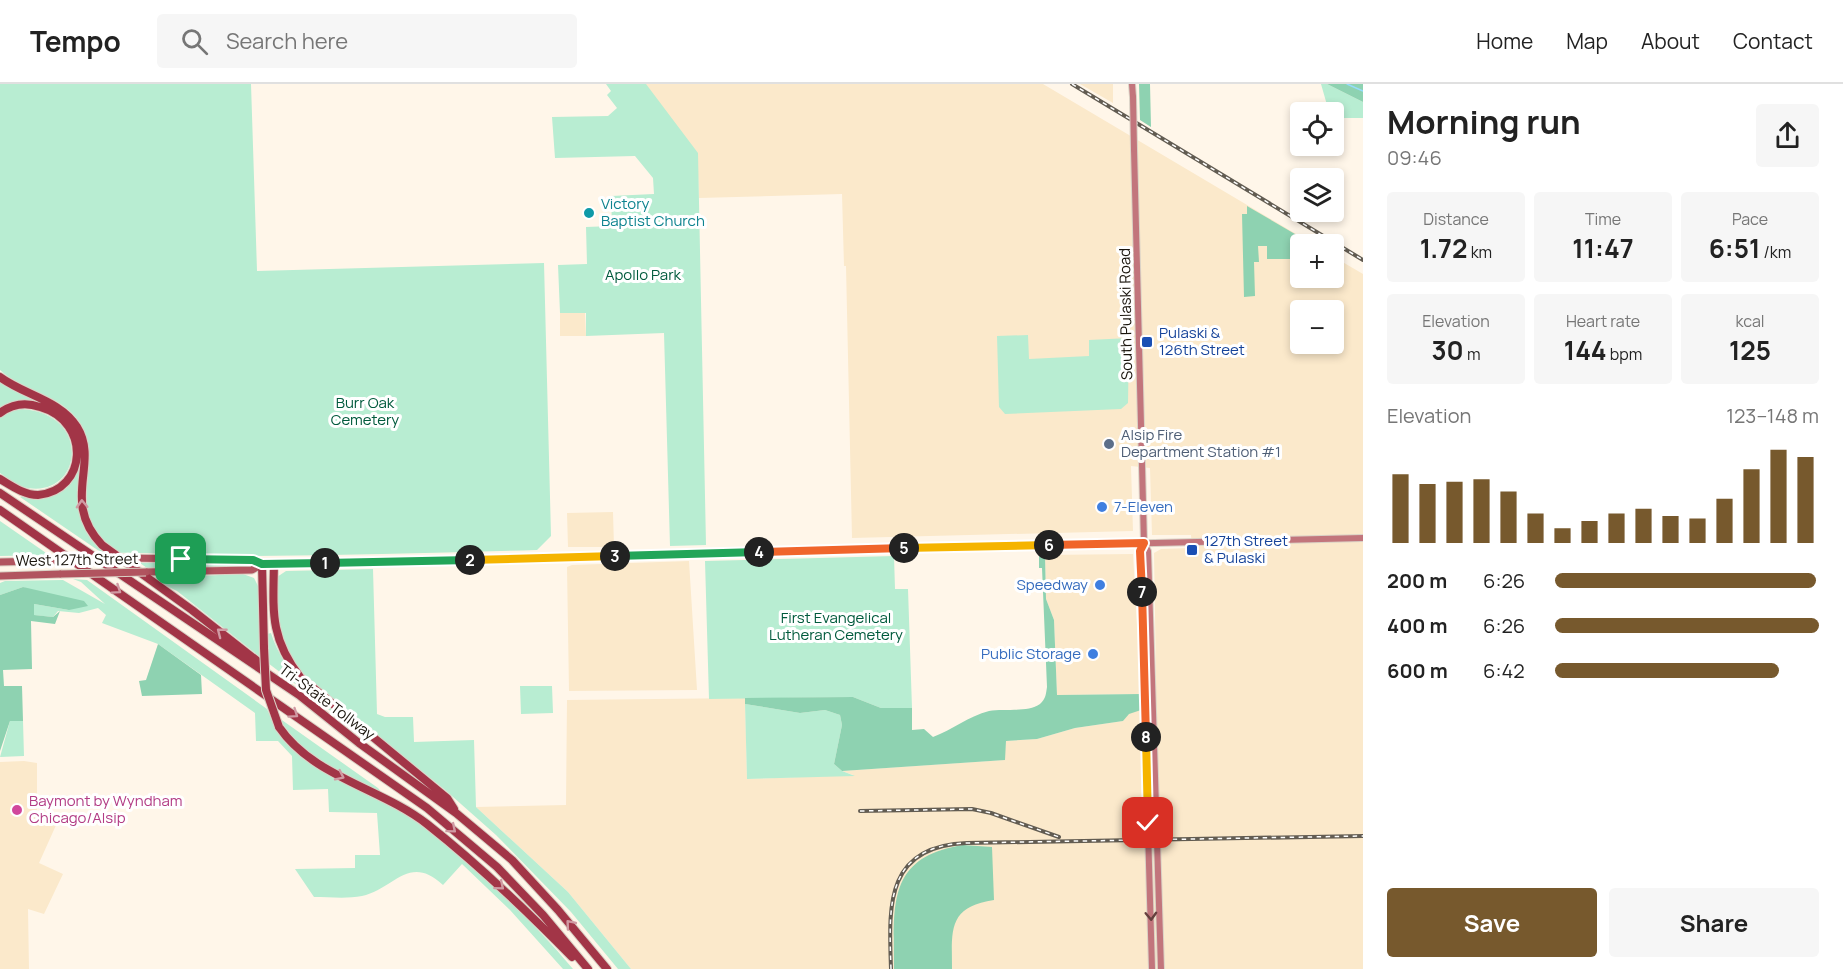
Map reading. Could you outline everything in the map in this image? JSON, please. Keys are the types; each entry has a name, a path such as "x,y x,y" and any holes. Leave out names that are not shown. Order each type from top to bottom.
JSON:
{"highway":[{"path":"0,377 63,412 82,437 81,510 91,534 102,545 192,610 299,695"},
{"path":"0,413 19,405 30,404 54,412 65,421 77,442 77,455 71,474 56,488 38,495 24,492 0,479"},
{"name":"Tri-State Tollway","path":"0,493 299,695 359,743 456,813 512,860 558,910 607,969"},
{"name":"Tri-State Tollway","path":"0,510 427,808 497,867 543,915 586,969"},
{"path":"262,564 266,690 279,727 288,740 316,764 398,805 426,824 512,895 586,969"},
{"path":"274,564 273,608 278,641 286,659 300,677 447,798 456,813"}],"main road":[{"name":"South Pulaski Road","path":"1132,84 1144,543 1148,551 1161,969"},
{"name":"West 127th Street","path":"1,562 127,558 253,560 262,564 274,564 1363,538"},
{"name":"South Pulaski Road","path":"1144,543 1140,551 1152,969"},
{"name":"West 127th Street","path":"0,576 252,570 262,564"}],"shaded area":[{"path":"622,84 1043,84 1296,234 1290,234 1290,288 1344,288 1344,263 1363,274 1363,969 631,969 568,892 476,807 566,805 567,700 745,698 747,779 853,775 842,771 1004,760 1006,741 1037,739 1075,728 1123,721 1141,694 1057,695 1054,620 1046,599 1045,555 1133,554 1140,676 1156,676 1154,553 1161,549 1192,548 1191,535 1152,535 1150,468 1131,466 1133,531 852,538 846,266 844,266 842,194 699,198 698,175"},
{"path":"1080,84 1113,84 1113,103"},
{"path":"560,313 585,313 586,336 560,336"},
{"path":"613,512 614,547 568,547 567,513"},
{"path":"689,561 697,690 569,691 567,567"},
{"path":"0,762 37,763 37,814 57,823 39,863 63,874 44,914 28,909 29,969 0,969"}],"green space":[{"name":"Burr Oak Cemetery","path":"0,84 251,84 257,271 544,263 551,536 537,550 265,556 116,553 98,537 90,521 87,507 89,450 80,423 72,413 53,399 20,383 0,370"},
{"name":"Apollo Park","path":"606,84 646,84 698,153 706,545 670,546 664,333 586,336 586,313 560,313 558,265 587,264 586,227 612,226 611,196 654,194 653,178 635,156 555,158 552,117 608,116 617,108 607,95 611,91"},
{"path":"1139,84 1150,84 1151,127 1140,120"},
{"path":"1321,84 1327,84 1363,102 1363,118 1344,118 1344,102 1326,102"},
{"path":"1327,84 1363,84 1363,102"},
{"path":"1247,206 1295,234 1290,234 1290,259 1267,259 1267,246 1258,246 1259,262 1254,262 1255,296 1244,297 1242,214 1247,214"},
{"path":"1028,335 1029,359 1089,356 1089,340 1129,338 1128,403 1121,409 1005,414 999,407 997,336"},
{"path":"0,381 40,403 17,401 0,409"},
{"path":"22,409 45,414 60,425 69,439 72,454 69,468 60,480 46,487 24,487 0,473 0,417 10,411"},
{"path":"80,465 79,503 83,524 95,544 106,553 102,553 20,497 52,494"},
{"path":"0,521 49,555 0,556"},
{"path":"1039,555 1045,555 1046,599 1054,620 1057,695 1141,694 1141,710 1129,714 1123,721 1075,728 1037,739 1006,741 1005,760 842,771 834,764 842,725 840,715 825,710 800,713 745,704 745,698 853,697 881,708 912,708 912,730 924,729 933,737 989,711 1035,707 1043,700 1047,687 1042,568 1039,568"},
{"name":"First Evangelical Lutheran Cemetery","path":"894,556 895,589 908,589 912,708 881,708 853,697 709,699 705,561"},
{"path":"140,563 254,563 254,566 147,568"},
{"path":"373,569 377,714 385,717 413,717 414,742 474,740 476,807 568,892 631,969 618,969 571,912 496,835 444,789 305,678 287,653 276,619 277,577 286,571"},
{"path":"243,574 254,578 258,586 260,657 177,591 150,578"},
{"path":"73,579 87,580 267,709 288,744 316,767 392,805 432,832 506,897 573,969 563,969 510,910 462,864 443,885 431,876 420,872 402,876 362,896 314,897 295,869 355,868 355,855 380,855 377,813 329,812 328,789 293,790 292,756 278,741 256,741 255,713 158,644 102,623 106,615 98,608 79,613 58,611 53,617 33,615 34,604 69,610 23,587 0,595 0,583 5,581 63,580 105,604 81,582"},
{"path":"23,587 84,601 88,606 69,610 34,604 34,615 53,617 60,611 55,624 31,621 32,669 3,670 4,686 22,686 23,721 10,721 0,751 0,595"},
{"path":"271,633 284,660 301,683 347,721 345,722 268,663 267,634"},
{"path":"158,644 201,675 202,694 142,696 139,681 146,680"},
{"path":"520,686 552,686 553,713 521,714"},
{"path":"745,704 800,713 825,710 840,715 842,725 834,764 842,771 855,776 747,779"},
{"path":"279,718 382,793 312,755 289,732"},
{"path":"10,721 23,721 24,756 0,757"},
{"path":"963,845 992,847 994,900 968,908 955,923 952,969 894,969 896,905 907,873 920,861 938,851"}],"waterway":[{"path":"1347,84 1363,91"}],"railway":[{"path":"1072,84 1363,260"},
{"path":"860,811 972,809 991,813 1059,837"},
{"path":"891,969 890,924 897,884 906,868 920,855 940,847 967,843 1363,836"}],"place":[{"name":"Victory Baptist Church","path":"589,213"},
{"name":"Pulaski & 126th Street","path":"1147,342"},
{"name":"Alsip Fire Department Station #1","path":"1109,444"},
{"name":"7-Eleven","path":"1102,507"},
{"name":"127th Street & Pulaski","path":"1192,550"},
{"name":"Speedway","path":"1100,585"},
{"name":"Public Storage","path":"1093,654"},
{"name":"Baymont by Wyndham Chicago/Alsip","path":"17,810"}],"route":[{"path":"181,559 253,560 262,564 1144,543 1140,551 1148,823"}]}
